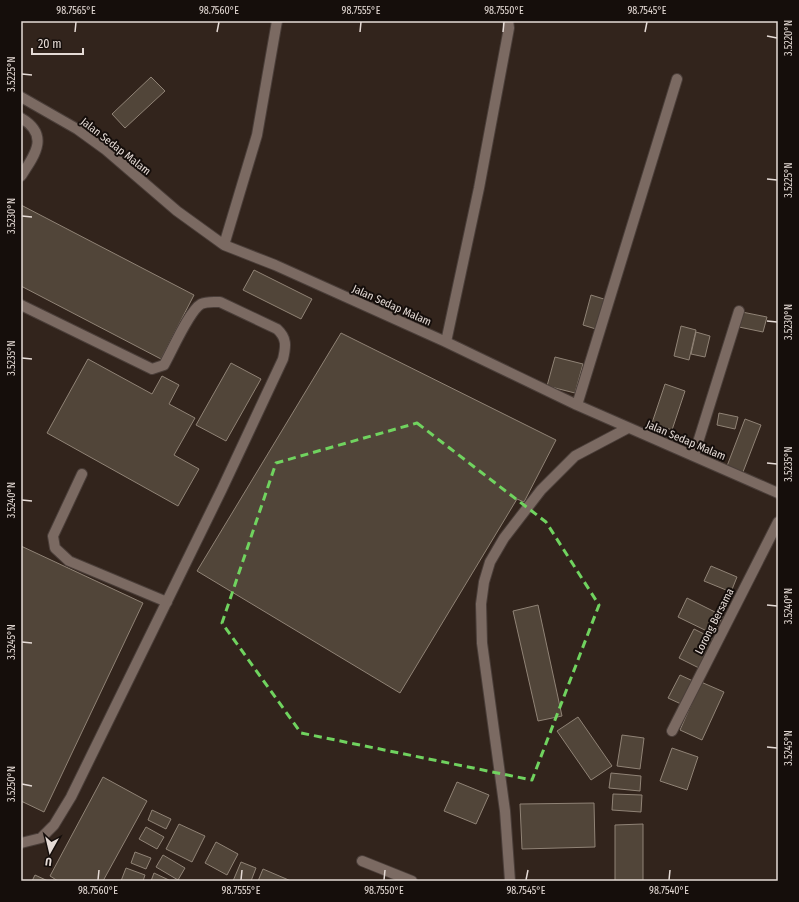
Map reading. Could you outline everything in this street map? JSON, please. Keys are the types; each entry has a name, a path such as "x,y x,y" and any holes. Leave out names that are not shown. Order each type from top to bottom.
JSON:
{"street":[{"path":"224,245 257,135 277,21"},
{"path":"446,342 479,188 509,28 508,21"},
{"path":"576,405 676,79"},
{"name":"Jalan Sedap Malam","path":"21,97 77,129 106,150 177,211 224,245 275,265 446,342 576,405 694,455 778,494"},
{"path":"21,118 34,131 38,139 36,154 21,176"},
{"path":"21,305 152,368 164,365 193,311 202,304 211,302 220,302 276,329 286,340 286,349 283,359 72,797 54,825 41,838 21,843"},
{"path":"694,455 739,311"},
{"path":"510,881 506,811 482,643 481,604 484,582 490,562 504,538 541,490 575,456 628,428"},
{"path":"82,474 53,536 55,548 69,561 167,602"},
{"name":"Lorong Bersama","path":"672,731 778,522"},
{"path":"362,862 412,881"}],"highlighted area":[{"path":"417,423 546,522 599,605 532,780 301,733 222,623 276,463"}],"building":[{"path":"151,77 165,91 125,128 112,114"},
{"path":"21,205 194,295 161,359 21,286"},
{"path":"254,270 312,299 301,319 243,290"},
{"path":"591,295 607,300 599,330 583,325"},
{"path":"742,312 767,317 763,332 739,327"},
{"path":"681,326 696,330 689,360 674,356"},
{"path":"696,332 710,336 705,357 691,354"},
{"path":"341,333 556,440 524,502 517,499 400,693 197,571"},
{"path":"555,357 583,364 575,393 547,386"},
{"path":"88,359 152,394 162,376 179,385 169,404 195,418 174,455 199,469 178,506 47,433"},
{"path":"231,363 261,379 226,441 196,425"},
{"path":"665,384 685,391 672,430 652,423"},
{"path":"719,413 738,417 735,429 717,425"},
{"path":"745,419 761,425 743,472 727,466"},
{"path":"21,546 143,603 44,812 21,801"},
{"path":"711,566 737,577 731,592 704,581"},
{"path":"687,598 723,616 713,634 678,617"},
{"path":"538,605 562,716 538,721 513,611"},
{"path":"694,629 714,639 699,668 679,658"},
{"path":"680,675 693,681 681,704 668,698"},
{"path":"701,682 724,692 702,740 680,730"},
{"path":"578,717 612,766 591,780 557,731"},
{"path":"622,735 644,738 640,769 617,766"},
{"path":"672,748 698,757 687,790 660,781"},
{"path":"611,773 641,776 640,791 609,788"},
{"path":"103,777 147,801 103,881 58,881 50,876"},
{"path":"457,782 489,795 476,824 444,811"},
{"path":"613,794 642,795 641,812 612,810"},
{"path":"594,803 595,847 522,849 520,804"},
{"path":"152,810 171,819 166,829 148,820"},
{"path":"179,824 205,836 192,862 166,849"},
{"path":"643,824 643,881 615,881 615,825"},
{"path":"146,827 164,837 157,849 139,839"},
{"path":"216,842 238,854 227,875 205,863"},
{"path":"135,852 151,858 146,869 131,863"},
{"path":"163,855 185,868 178,880 156,867"},
{"path":"241,862 256,868 251,881 233,881"},
{"path":"126,868 145,875 143,881 121,881"},
{"path":"263,869 291,881 258,881"},
{"path":"154,873 171,881 151,881"},
{"path":"35,875 48,881 32,881"}]}
